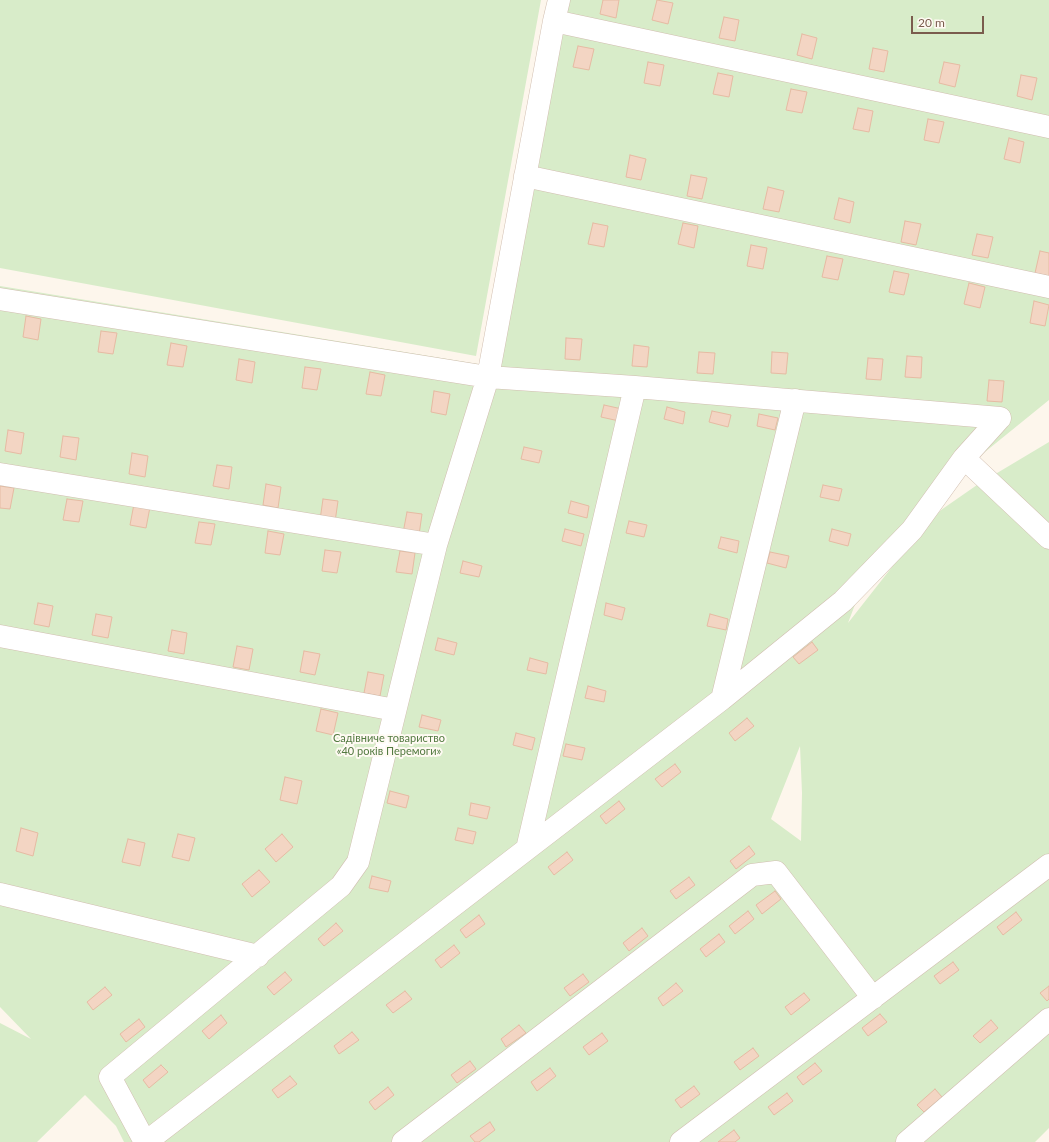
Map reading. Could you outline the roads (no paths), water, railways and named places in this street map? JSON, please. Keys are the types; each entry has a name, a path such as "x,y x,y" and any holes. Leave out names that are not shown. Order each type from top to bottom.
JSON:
{"lane":[{"path":"0,299 488,377 635,387 1000,418 964,458 912,530 843,602 722,699 146,1142 110,1077 341,886 358,862 436,545 488,377 559,0"},
{"path":"554,21 1049,127"},
{"path":"525,176 1049,287"},
{"path":"527,849 635,387"},
{"path":"722,699 794,400"},
{"path":"964,458 1049,538"},
{"path":"0,474 436,545"},
{"path":"0,636 395,710"},
{"path":"681,1142 1049,865"},
{"path":"403,1142 752,875 776,872 873,998"},
{"path":"0,894 258,956"},
{"path":"907,1142 1049,1019"}],"park label":[{"name":"Садівниче товариство «40 років Перемоги»","path":"389,744"}]}
